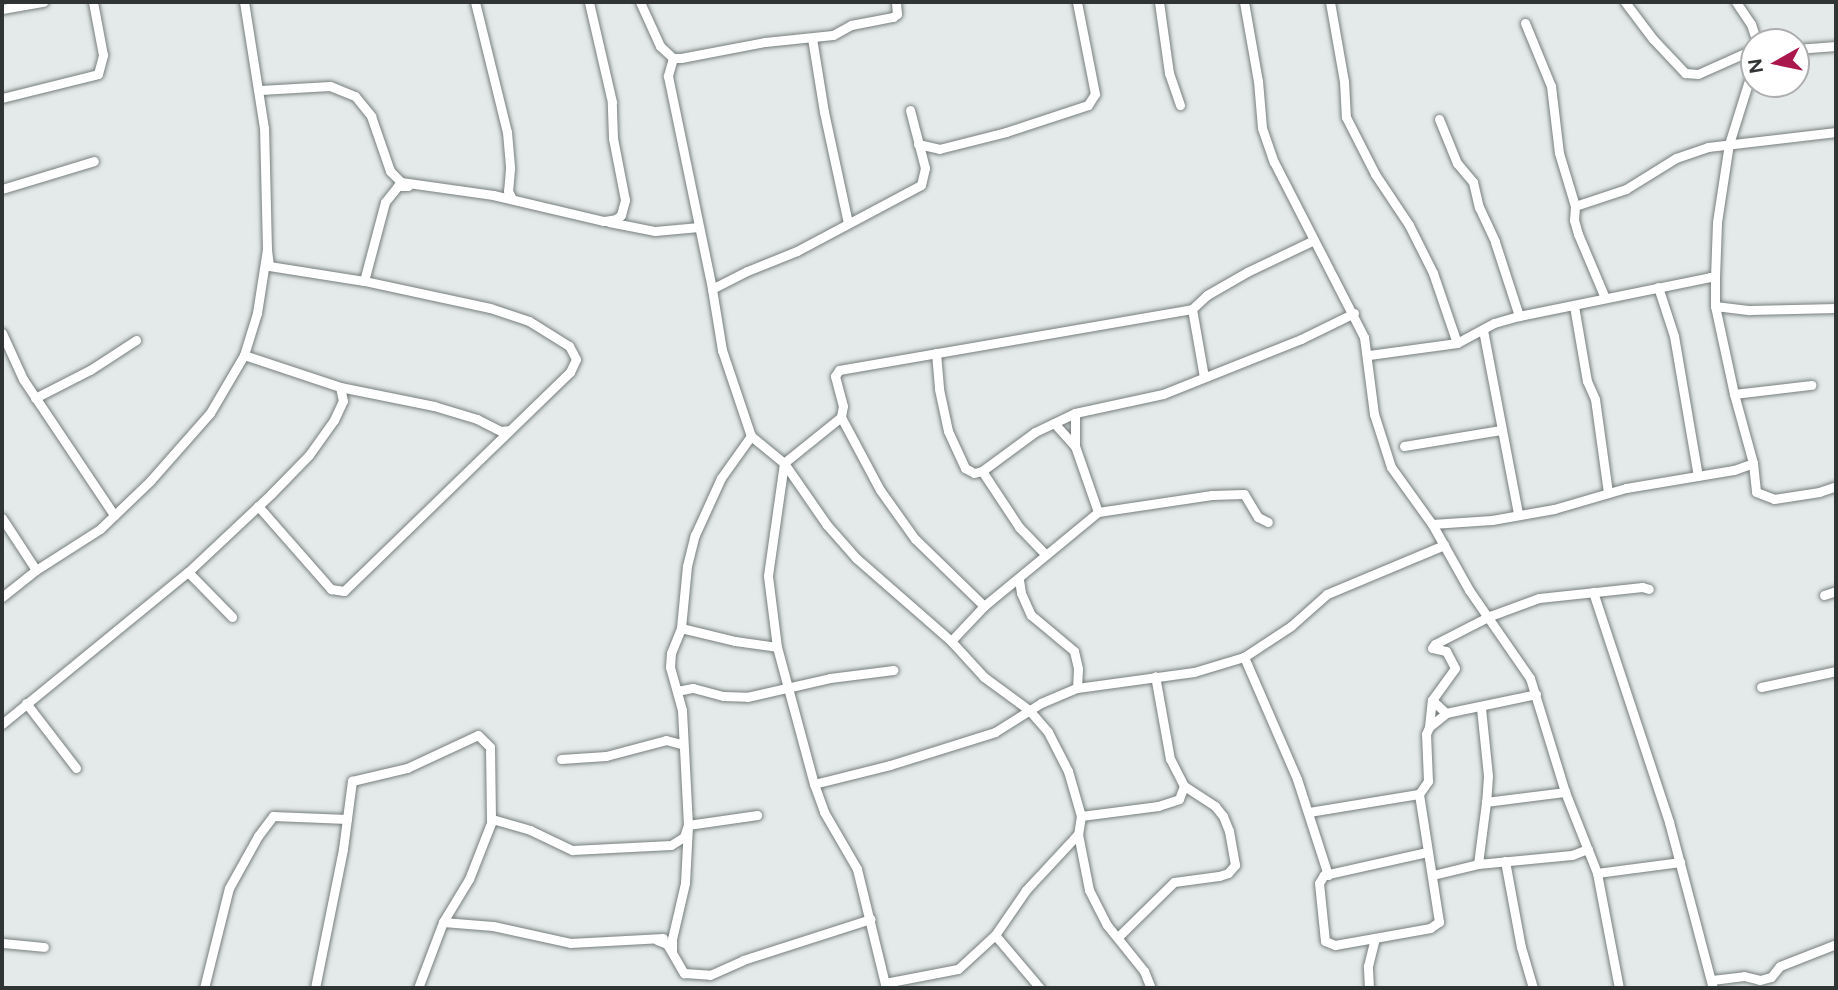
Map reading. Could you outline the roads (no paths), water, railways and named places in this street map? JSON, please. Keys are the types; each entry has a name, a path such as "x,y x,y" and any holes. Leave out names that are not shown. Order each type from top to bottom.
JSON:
{"street":[{"path":"2,9 43,2"},
{"path":"2,98 98,74 103,55 93,2"},
{"path":"244,2 260,90 269,267 267,276 262,276"},
{"path":"475,2 507,132 510,169 508,186 512,199"},
{"path":"589,2 611,102 613,138 625,200 621,215 604,221"},
{"path":"640,2 660,46 673,58 715,54 765,42 833,35 851,25 889,19 897,14 896,2"},
{"path":"918,144 939,149 1006,132 1088,105 1095,94 1077,2"},
{"path":"1159,2 1169,73 1180,105"},
{"path":"1244,2 1258,80 1262,128 1292,202 1354,313 1368,355 1374,414 1391,467 1432,524 1469,590 1490,616 1530,678 1565,792 1597,873 1619,988"},
{"path":"1330,2 1344,81 1346,117 1353,135 1427,261 1447,306 1457,343"},
{"path":"1625,2 1653,39 1685,73 1698,74 1740,55"},
{"path":"1736,2 1752,28"},
{"path":"1525,23 1551,86 1562,171 1575,206 1574,220 1578,234 1605,298"},
{"path":"812,38 824,112 848,223"},
{"path":"1810,48 1836,46"},
{"path":"673,58 668,76 712,289 722,351 751,436 784,463 827,525 856,558 951,641 975,669 1029,710 1048,732 1059,754 1081,816 1078,834 1089,890 1107,925 1144,971 1151,988"},
{"path":"260,90 330,86 355,96 371,116 390,171 396,180 416,186"},
{"path":"1744,98 1730,144 1717,222 1715,306 1734,394 1753,463 1756,492 1770,498 1819,492 1836,486"},
{"path":"712,289 747,271 797,251 921,186 925,168 910,110"},
{"path":"1439,120 1457,163 1473,182 1479,207 1495,242 1519,316"},
{"path":"1575,206 1626,189 1676,158 1730,144 1836,132"},
{"path":"2,189 94,161"},
{"path":"364,281 385,202 398,186 493,195 655,231 699,227"},
{"path":"493,195 508,186"},
{"path":"1078,834 1026,890 995,934 958,969 885,986 857,869 824,812 777,647 769,560 784,463 841,417 843,407 835,376 839,370 1192,309 1207,295 1237,278 1314,240"},
{"path":"2,597 36,570 100,529 150,481 210,413 244,355 257,313 267,249"},
{"path":"258,506 331,589 344,591 574,366 576,359 569,346 529,321 490,308 364,281 269,267"},
{"path":"1368,355 1457,343 1494,323 1519,316 1715,278"},
{"path":"1658,287 1674,336 1698,476"},
{"path":"1574,306 1587,381 1595,399 1608,493"},
{"path":"1715,306 1750,310 1836,308"},
{"path":"1192,309 1203,377"},
{"path":"936,353 939,389 948,431 965,468 974,473 982,471 1024,439 1075,413 1155,396 1301,339 1354,313"},
{"path":"1483,330 1518,514"},
{"path":"2,333 35,398 114,515"},
{"path":"35,398 90,370 136,340"},
{"path":"244,355 340,387 434,406 477,419 501,431 510,430"},
{"path":"1734,394 1811,385"},
{"path":"2,724 188,572 258,506 309,455 334,420 343,401 340,387"},
{"path":"1075,413 1075,446 1098,512"},
{"path":"841,417 900,521 985,606"},
{"path":"1054,423 1075,446"},
{"path":"1404,446 1501,430"},
{"path":"672,952 685,883 688,825 681,744 682,710 670,667 675,638 681,628 687,566 695,535 721,478 751,436"},
{"path":"1432,524 1492,520 1582,503 1608,493 1753,463"},
{"path":"982,471 1019,527 1045,554"},
{"path":"951,641 985,606 1098,512 1212,495 1244,494 1258,517 1268,522"},
{"path":"2,519 36,570"},
{"path":"814,784 890,765 995,732 1029,710 1076,688 1194,672 1244,657 1291,626 1327,594 1387,566 1444,545"},
{"path":"188,572 232,617"},
{"path":"1019,580 1021,593 1031,615 1074,651 1079,668 1076,688"},
{"path":"1427,852 1324,875 1319,883 1325,941 1335,945 1375,938 1437,925 1440,918 1419,794 1428,781 1425,740 1432,700 1455,668 1447,651 1432,648 1490,616 1539,598 1642,587 1649,590"},
{"path":"1824,595 1836,591"},
{"path":"1593,592 1680,862 1712,984 1744,976 1760,980 1771,977 1780,966 1836,944"},
{"path":"681,628 735,641 777,647"},
{"path":"1244,657 1297,779 1328,875"},
{"path":"677,691 693,688 723,696 747,697 830,678 893,670"},
{"path":"1761,687 1836,671"},
{"path":"1118,937 1174,882 1219,876 1228,873 1235,865 1230,831 1223,816 1215,806 1184,786 1166,748 1155,676"},
{"path":"1429,727 1446,713 1481,708 1536,694"},
{"path":"1432,700 1446,713"},
{"path":"26,703 76,768"},
{"path":"1478,864 1488,776 1481,708"},
{"path":"315,988 352,781 407,768 478,735 490,747 492,819 469,879 443,922 418,988"},
{"path":"561,758 606,756 666,740 681,744"},
{"path":"1081,816 1158,806 1179,799 1184,786"},
{"path":"1486,802 1565,792"},
{"path":"1309,812 1419,794"},
{"path":"688,825 757,815"},
{"path":"204,988 229,888 258,836 273,816 347,819"},
{"path":"492,819 530,830 572,850 671,845 684,837 688,825"},
{"path":"1433,875 1478,864 1572,855 1588,849"},
{"path":"1505,861 1521,947 1533,988"},
{"path":"1597,873 1680,862"},
{"path":"657,940 667,944 684,973 710,975 743,960 871,919"},
{"path":"443,922 493,926 570,943 657,940 670,936 674,931"},
{"path":"995,934 1040,988"},
{"path":"1369,988 1368,966 1375,938"},
{"path":"2,943 44,947"}]}
